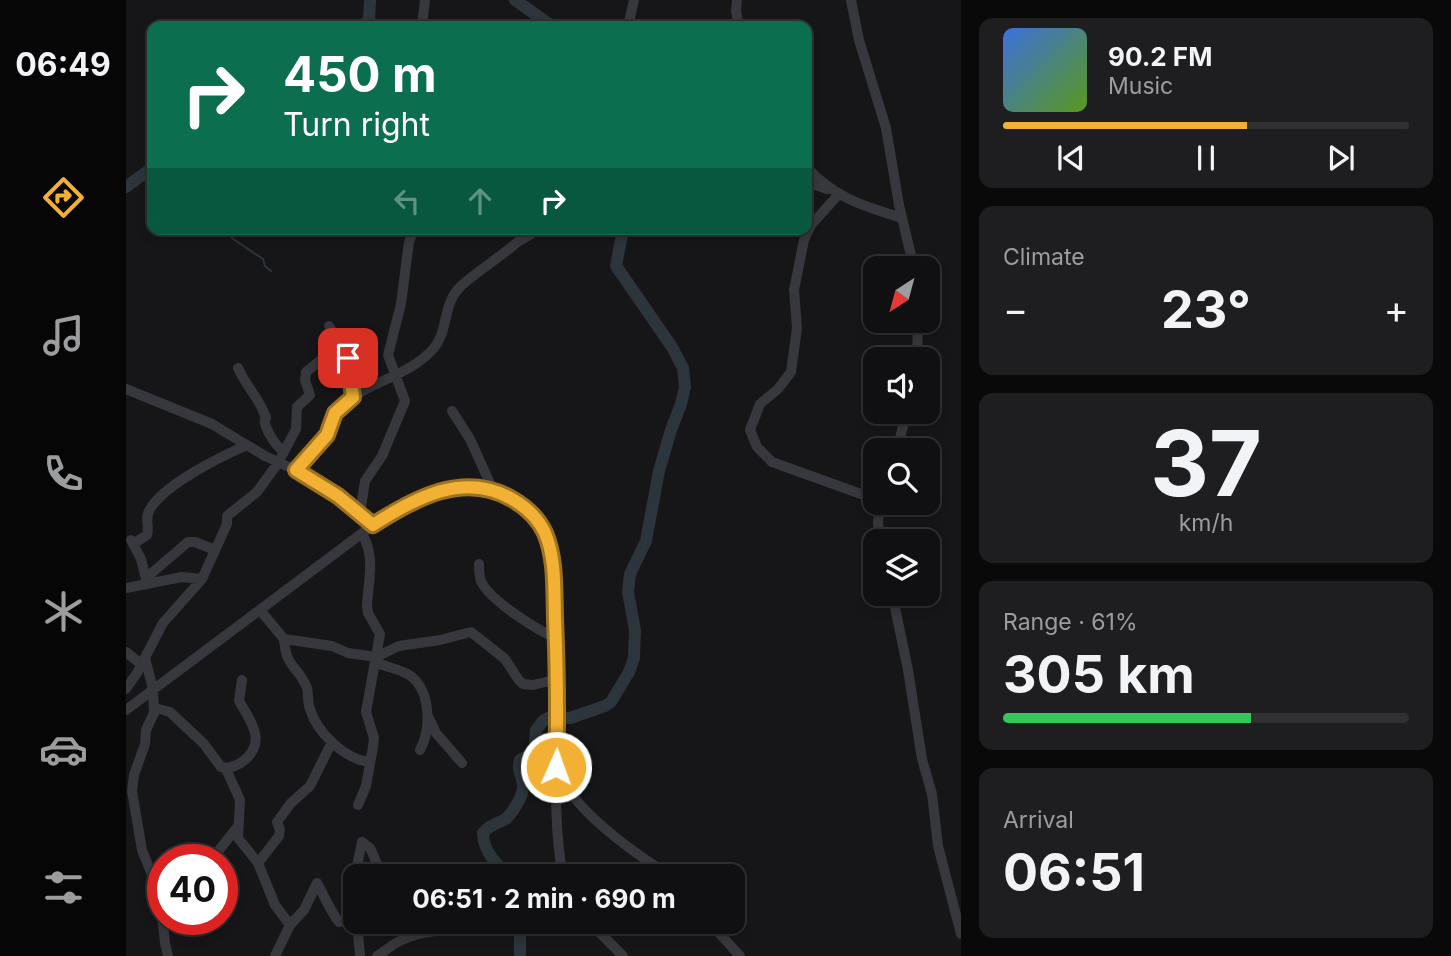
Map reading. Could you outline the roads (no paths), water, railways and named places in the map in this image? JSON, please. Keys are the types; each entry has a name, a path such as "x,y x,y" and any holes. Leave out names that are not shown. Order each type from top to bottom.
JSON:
{"street":[{"path":"423,21 425,0"},
{"path":"629,21 634,0"},
{"path":"737,0 738,21"},
{"path":"851,0 859,40 886,128 911,256"},
{"path":"812,172 835,193"},
{"path":"812,184 864,206 902,218"},
{"path":"812,224 835,193"},
{"path":"360,513 365,481 382,456 405,401 388,355 400,308 412,235"},
{"path":"296,470 327,435 335,413 353,397 397,376 427,356 442,338 450,300 460,287 507,253 515,243 528,239 531,235"},
{"path":"806,235 794,290 797,328 791,372 760,404 750,430 757,447 772,462 863,495"},
{"path":"329,326 341,344 350,366 353,397"},
{"path":"126,689 144,661 163,622 202,579 227,524 227,516 257,492 278,463 298,423 297,407 310,395 305,380 306,372 341,344"},
{"path":"239,368 245,384 265,415 274,444 284,452"},
{"path":"126,389 202,420 278,463 296,470 360,513 373,525"},
{"path":"452,411 470,439 493,490"},
{"path":"146,581 141,558 132,542 147,535 149,509 195,472 247,445"},
{"path":"126,710 373,525 400,508 429,494 466,486 493,490 520,504 538,521 545,533 553,565 558,679 557,814 563,864"},
{"path":"358,805 366,786 374,740 366,712 380,634 368,614 370,560 368,545 362,534"},
{"path":"146,581 188,542 215,550"},
{"path":"479,564 480,579 498,599 535,628 556,638"},
{"path":"126,588 146,581 182,577 202,579"},
{"path":"895,606 922,759 932,794 938,846 961,934"},
{"path":"260,610 284,639 288,663 306,685 312,716 332,742 356,760 369,762"},
{"path":"376,660 399,646 471,632 505,659 523,684 533,685 558,679"},
{"path":"284,639 332,646 406,673 416,682 423,695 426,734 420,750"},
{"path":"126,652 144,661 153,689 155,708 134,775 132,791 139,842 160,895 168,956"},
{"path":"226,769 248,757 256,745 253,722 239,701 242,680"},
{"path":"155,708 170,712 208,748 221,767 226,769 240,800 238,838 258,863 275,905 290,925"},
{"path":"426,712 436,733 461,763"},
{"path":"258,863 279,836 276,822 291,803 310,786 332,742"},
{"path":"556,767 562,782 583,807 617,838 652,864"},
{"path":"224,844 238,826"},
{"path":"358,864 362,842 370,848 377,864"},
{"path":"275,956 290,925 304,910 317,883 339,922 343,922"},
{"path":"357,934 360,956"},
{"path":"377,956 393,944 418,934"},
{"path":"601,934 623,956"},
{"path":"720,934 740,956"}],"waterway":[{"path":"368,21 370,0"},
{"path":"515,0 545,21"},
{"path":"126,187 147,172"},
{"path":"230,235 263,259 265,266 271,271"},
{"path":"497,864 488,852 483,833 507,818 519,800 523,784 519,764 520,760 534,752 536,730 550,717 570,718 611,702 634,658 635,630 628,592 630,574 646,541 659,471 685,387 683,368 672,347 616,266 622,235"},
{"path":"520,934 520,956"}]}
